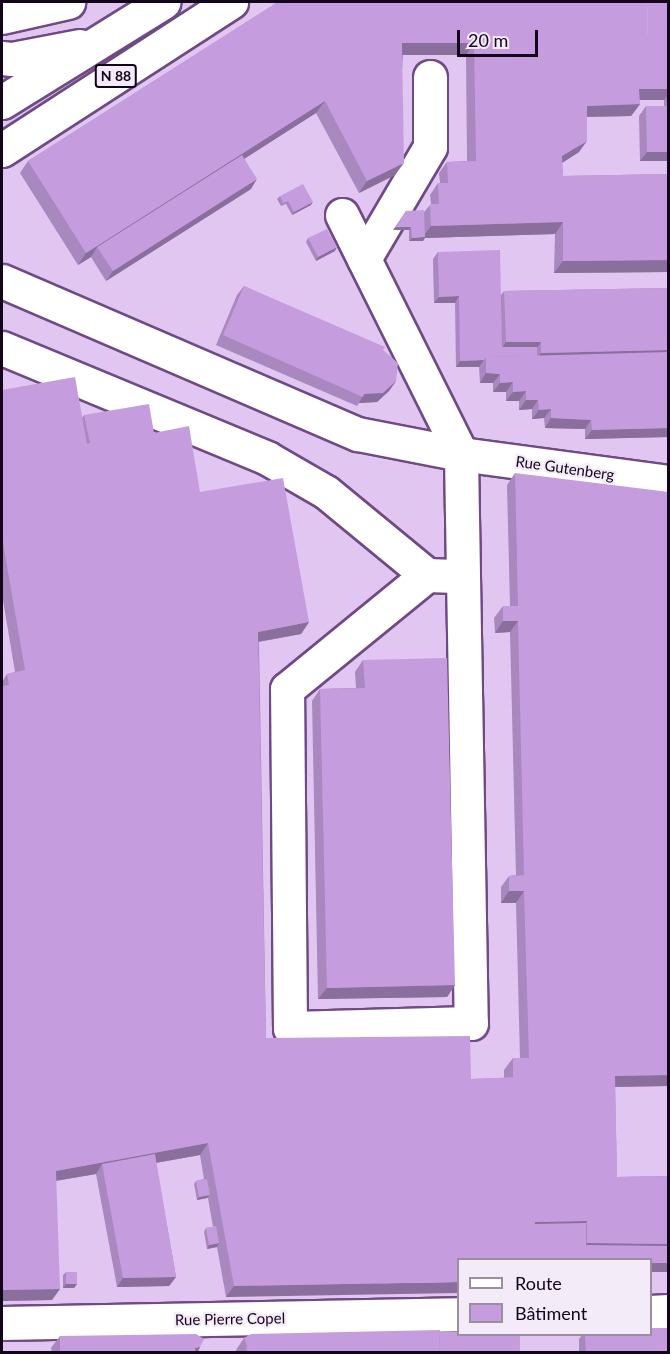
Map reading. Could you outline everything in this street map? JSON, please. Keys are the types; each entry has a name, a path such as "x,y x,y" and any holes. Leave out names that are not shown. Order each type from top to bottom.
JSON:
{"main road":[{"path":"2,17 68,2"},
{"name":"N 88","path":"2,102 163,2"},
{"name":"N 88","path":"2,150 231,2"},
{"path":"2,58 12,59 100,42"},
{"path":"364,259 430,147 430,77"},
{"path":"342,215 461,454 471,1023 290,1028 287,688 428,575"},
{"name":"Rue Gutenberg","path":"2,281 358,434 461,454 669,482"},
{"path":"2,348 267,458 326,492 428,575 463,576"},
{"path":"652,1312 669,1311"},
{"name":"Rue Pierre Copel","path":"2,1323 457,1314"}],"shaded area":[{"path":"2,2 668,2 668,1352 2,1352"}],"building":[{"path":"278,2 647,2 648,39 669,39 669,89 639,89 640,104 587,106 587,141 562,156 563,176 669,174 669,260 563,261 563,222 431,226 430,204 439,204 438,183 448,183 447,162 476,161 474,43 402,43 404,163 367,181 325,101 86,253 28,161"},
{"path":"647,2 667,2 668,39 648,39"},
{"path":"646,106 669,106 669,152 647,152"},
{"path":"242,155 257,179 113,271 97,247"},
{"path":"303,184 313,202 294,212 288,201 283,203 280,196"},
{"path":"424,210 425,237 412,238 411,227 396,227 406,211"},
{"path":"327,229 337,247 318,257 308,238"},
{"path":"500,250 502,347 537,347 537,356 486,357 484,360 460,361 459,296 439,297 438,252"},
{"path":"244,286 385,347 383,350 398,363 396,381 383,393 364,394 363,397 223,335"},
{"path":"669,288 669,350 541,353 541,342 506,342 504,291"},
{"path":"669,352 669,428 592,430 591,420 551,418 551,409 539,410 538,400 526,400 526,391 513,392 513,382 500,383 500,374 486,373 486,357"},
{"path":"75,377 87,444 90,443 84,415 149,404 154,433 189,426 200,492 283,478 309,622 258,632 266,1038 470,1036 471,1079 513,1077 513,1058 529,1058 524,891 509,891 509,876 524,875 518,621 503,621 503,606 518,606 515,473 669,492 669,1075 615,1076 617,1177 669,1176 669,1244 587,1243 587,1221 535,1222 535,1258 457,1258 457,1282 234,1286 208,1143 56,1171 60,1289 2,1290 2,686 9,685 7,674 25,670 2,537 2,390"},
{"path":"447,658 455,985 327,988 320,689 365,688 363,660"},
{"path":"155,1154 176,1277 123,1278 102,1164"},
{"path":"207,1179 210,1195 199,1197 196,1181"},
{"path":"586,1223 586,1245 669,1246 669,1263 652,1263 652,1258 535,1258 535,1224"},
{"path":"216,1226 219,1243 209,1245 206,1228"},
{"path":"66,1272 77,1272 77,1284 66,1284"},
{"path":"652,1328 669,1328 669,1353 586,1353 585,1336 652,1336"},
{"path":"440,1330 439,1353 246,1353 247,1346 244,1338 251,1334"},
{"path":"440,1332 457,1332 457,1336 520,1336 520,1353 439,1353"},
{"path":"196,1334 204,1339 200,1347 195,1348 196,1353 60,1353 60,1336"}]}
